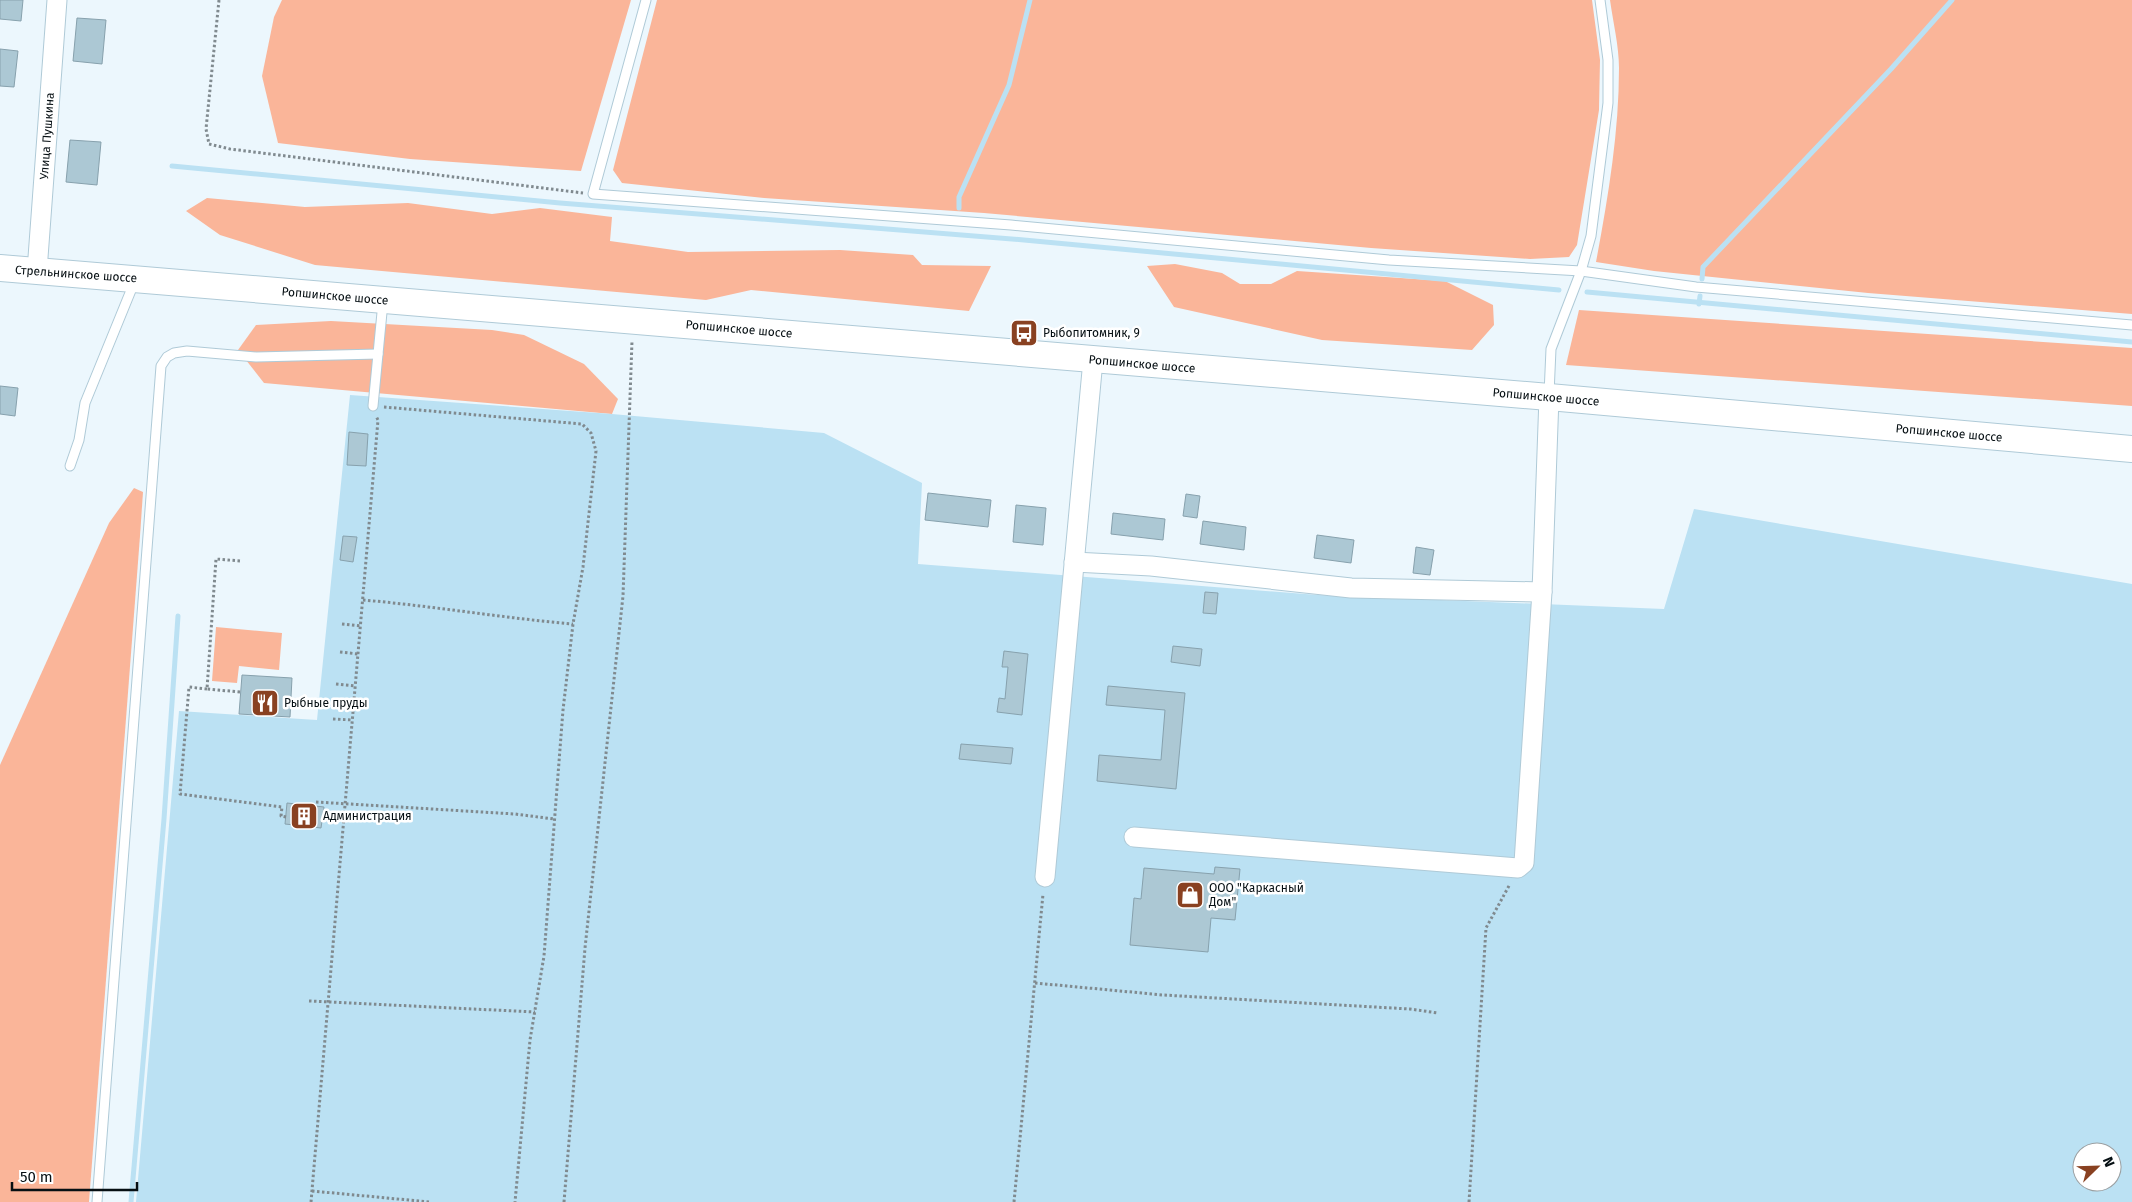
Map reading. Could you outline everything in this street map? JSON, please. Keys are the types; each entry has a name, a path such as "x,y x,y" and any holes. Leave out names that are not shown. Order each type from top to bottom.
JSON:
{"main road":[{"name":"Стрельнинское шоссе","path":"0,268 144,278"},
{"name":"Ропшинское шоссе","path":"144,278 383,300 1549,397 2132,449"}],"street":[{"name":"Улица Пушкина","path":"38,271 57,0"},
{"path":"1045,877 1093,360"},
{"path":"1134,837 1518,868 1524,863 1542,592 1549,397"},
{"path":"1074,562 1151,566 1351,588 1542,592"}],"lane":[{"path":"646,0 593,194 1011,225 1389,260 1581,271 1696,287 2132,325"},
{"path":"1549,397 1552,349 1581,271 1590,236 1608,103 1608,60 1600,0"},
{"path":"70,466 79,440 85,403 144,278"},
{"path":"373,406 383,300"},
{"path":"97,1202 161,366 167,357 174,353 187,351 256,357 378,354"}],"path":[{"path":"219,0 206,129 209,144 230,149 593,194"},
{"path":"564,1202 585,948 623,596 632,395 632,320"},
{"path":"311,1202 378,420 373,406 582,424 591,433 596,451 583,568 573,624 554,819 544,956 535,1012 515,1202"},
{"path":"206,689 216,559 241,561"},
{"path":"363,600 419,604 521,619 573,624"},
{"path":"342,624 361,626"},
{"path":"340,652 358,654"},
{"path":"336,684 356,686"},
{"path":"240,692 190,687 180,794 287,808"},
{"path":"333,719 353,720"},
{"path":"316,802 515,814 554,819"},
{"path":"282,807 281,816 286,817"},
{"path":"323,815 344,817"},
{"path":"1468,1202 1486,928 1518,868"},
{"path":"1014,1202 1045,877"},
{"path":"1035,983 1163,995 1400,1008 1438,1013"},
{"path":"309,1000 535,1012"},
{"path":"312,1191 430,1202"}],"shaded area":[{"path":"282,0 631,0 581,171 410,159 278,143 262,76 274,17"},
{"path":"657,0 1592,0 1600,60 1599,110 1577,245 1569,257 1530,259 1371,248 984,213 764,198 622,183 613,170"},
{"path":"1610,0 2132,0 2132,314 1868,293 1654,271 1596,262 1612,165 1619,92 1618,51"},
{"path":"207,198 305,207 408,203 492,214 540,208 612,217 610,241 688,252 840,250 913,255 922,265 991,266 969,311 751,290 706,300 315,265 220,235 186,211"},
{"path":"1175,264 1222,273 1240,284 1271,284 1297,271 1445,281 1493,305 1494,325 1472,350 1322,340 1174,307 1147,266"},
{"path":"1579,310 2132,348 2132,406 1566,365"},
{"path":"331,321 492,330 524,335 584,364 618,399 612,414 264,383 238,350 256,325"},
{"path":"134,488 143,492 89,1202 0,1202 0,765 109,523"},
{"path":"216,627 282,633 279,670 239,666 237,683 212,681"}],"water":[{"path":"350,395 612,414 824,433 922,483 918,564 1318,595 1664,609 1694,509 2132,584 2132,1202 136,1202 179,711 317,720"}],"building":[{"path":"0,0 23,0 21,21 0,19"},
{"path":"77,18 106,20 102,64 73,61"},
{"path":"0,49 18,51 14,87 0,86"},
{"path":"70,140 101,142 97,185 66,182"},
{"path":"0,386 18,388 15,416 0,414"},
{"path":"349,432 368,434 366,466 347,465"},
{"path":"928,493 991,500 988,527 925,520"},
{"path":"1186,494 1200,496 1197,518 1183,516"},
{"path":"1016,505 1046,508 1043,545 1013,542"},
{"path":"1113,513 1165,519 1163,540 1111,534"},
{"path":"1203,521 1246,527 1244,550 1200,544"},
{"path":"1317,535 1354,540 1351,563 1314,558"},
{"path":"343,536 357,537 353,562 340,560"},
{"path":"1416,547 1434,550 1430,575 1413,573"},
{"path":"1205,592 1218,593 1216,614 1203,613"},
{"path":"1173,646 1202,649 1200,666 1171,662"},
{"path":"1004,651 1028,654 1022,715 997,712 999,698 1005,699 1008,667 1002,667"},
{"name":"Рыбные пруды","path":"242,675 292,678 290,717 239,714"},
{"path":"1108,686 1185,693 1176,789 1097,781 1099,755 1161,760 1165,710 1106,705"},
{"path":"961,744 1013,748 1011,764 959,759"},
{"name":"Администрация","path":"287,803 324,807 321,828 285,824"},
{"path":"1215,867 1240,869 1235,920 1211,918 1208,952 1130,945 1134,898 1141,899 1144,868 1214,874"}],"waterway":[{"path":"959,208 959,197 1009,85 1030,0"},
{"path":"1702,279 1703,267 1891,69 1952,0"},
{"path":"172,166 560,203 1024,240 1559,290"},
{"path":"1587,292 2132,342"},
{"path":"1699,304 1700,296"},
{"path":"131,1202 164,819 178,616"}],"place":[{"name":"Рыбопитомник, 9","path":"1024,333"},
{"name":"Рыбные пруды","path":"265,703"},
{"name":"Администрация","path":"304,816"},
{"name":"ООО \"Каркасный Дом\"","path":"1190,895"}]}
